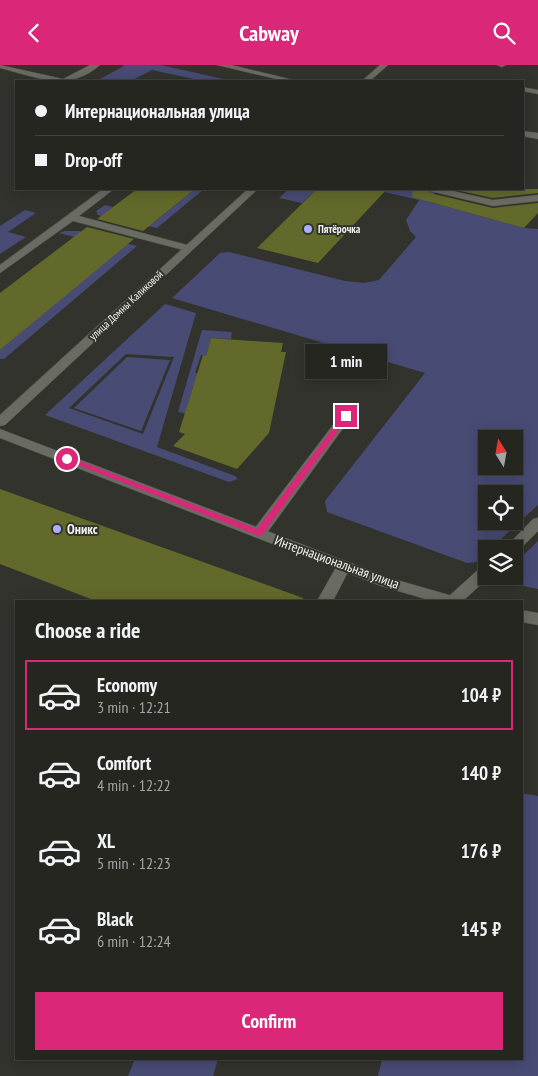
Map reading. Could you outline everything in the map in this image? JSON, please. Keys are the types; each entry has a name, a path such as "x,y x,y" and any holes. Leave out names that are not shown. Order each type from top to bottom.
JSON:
{"street":[{"path":"66,80 96,65"},
{"path":"221,65 289,80"},
{"path":"367,80 384,65"},
{"path":"0,66 60,80"},
{"path":"524,89 538,92"},
{"path":"524,133 538,136"},
{"path":"0,270 108,190"},
{"name":"улица Домны Каликовой","path":"0,422 252,190"},
{"path":"437,190 493,203 538,198"},
{"path":"71,217 187,248"},
{"path":"259,533 346,416"},
{"name":"Интернациональная улица","path":"0,433 386,582 449,600"},
{"path":"520,540 538,523"},
{"path":"326,600 344,566"},
{"path":"453,600 478,578"},
{"path":"523,616 538,619"}],"shaded area":[{"path":"122,65 160,65 228,80 198,80 152,70 133,80 98,80 124,66"},
{"path":"194,190 203,190 157,228 98,215 96,211 105,205 113,207 107,212 153,223"},
{"path":"288,190 316,190 302,203 279,198"},
{"path":"385,190 426,190 436,192 426,201 524,228 538,229 538,505 523,519 523,485 478,485 478,530 511,530 500,540 478,540 478,560 476,562 467,563 327,512 325,501 425,373 172,298 220,253 229,252 345,281 364,283 379,280 416,237 410,231 406,220 419,200 384,192"},
{"path":"25,210 36,213 8,232 26,237 0,254 0,226"},
{"path":"79,231 137,246 4,359 0,359 0,350 120,249 59,233"},
{"path":"165,304 196,313 157,447 235,476 238,479 229,482 45,415","holes":["126,354 174,357 143,434 69,408"]},
{"path":"202,330 232,332 231,339 211,338 206,356 201,355 195,373 200,374 196,387 193,387 187,407 188,414 178,412"},
{"path":"127,357 170,360 141,431 74,408"},
{"path":"538,541 538,589 518,585 523,585 523,555"},
{"path":"523,793 538,796 538,1076 378,1076 382,1060 523,1060"},
{"path":"135,1060 218,1060 213,1076 128,1076"}],"building":[{"path":"538,189 538,193 493,198 456,190"},
{"path":"136,190 194,190 143,231 97,219"},
{"path":"316,190 386,190 318,263 257,248"},
{"path":"413,190 427,190 430,193 493,208 538,203 538,213 524,228 412,197"},
{"path":"87,227 134,239 0,350 0,293"},
{"path":"211,338 283,343 281,352 286,352 269,433 237,469 173,446 185,434 179,432 203,355 206,356"},
{"name":"Оникс","path":"0,489 303,598 303,600 93,600 0,564"}],"place":[{"name":"Пятёрочка","path":"308,229"},
{"name":"Оникс","path":"57,529"}],"route":[{"path":"67,459 259,533 346,416"}]}
